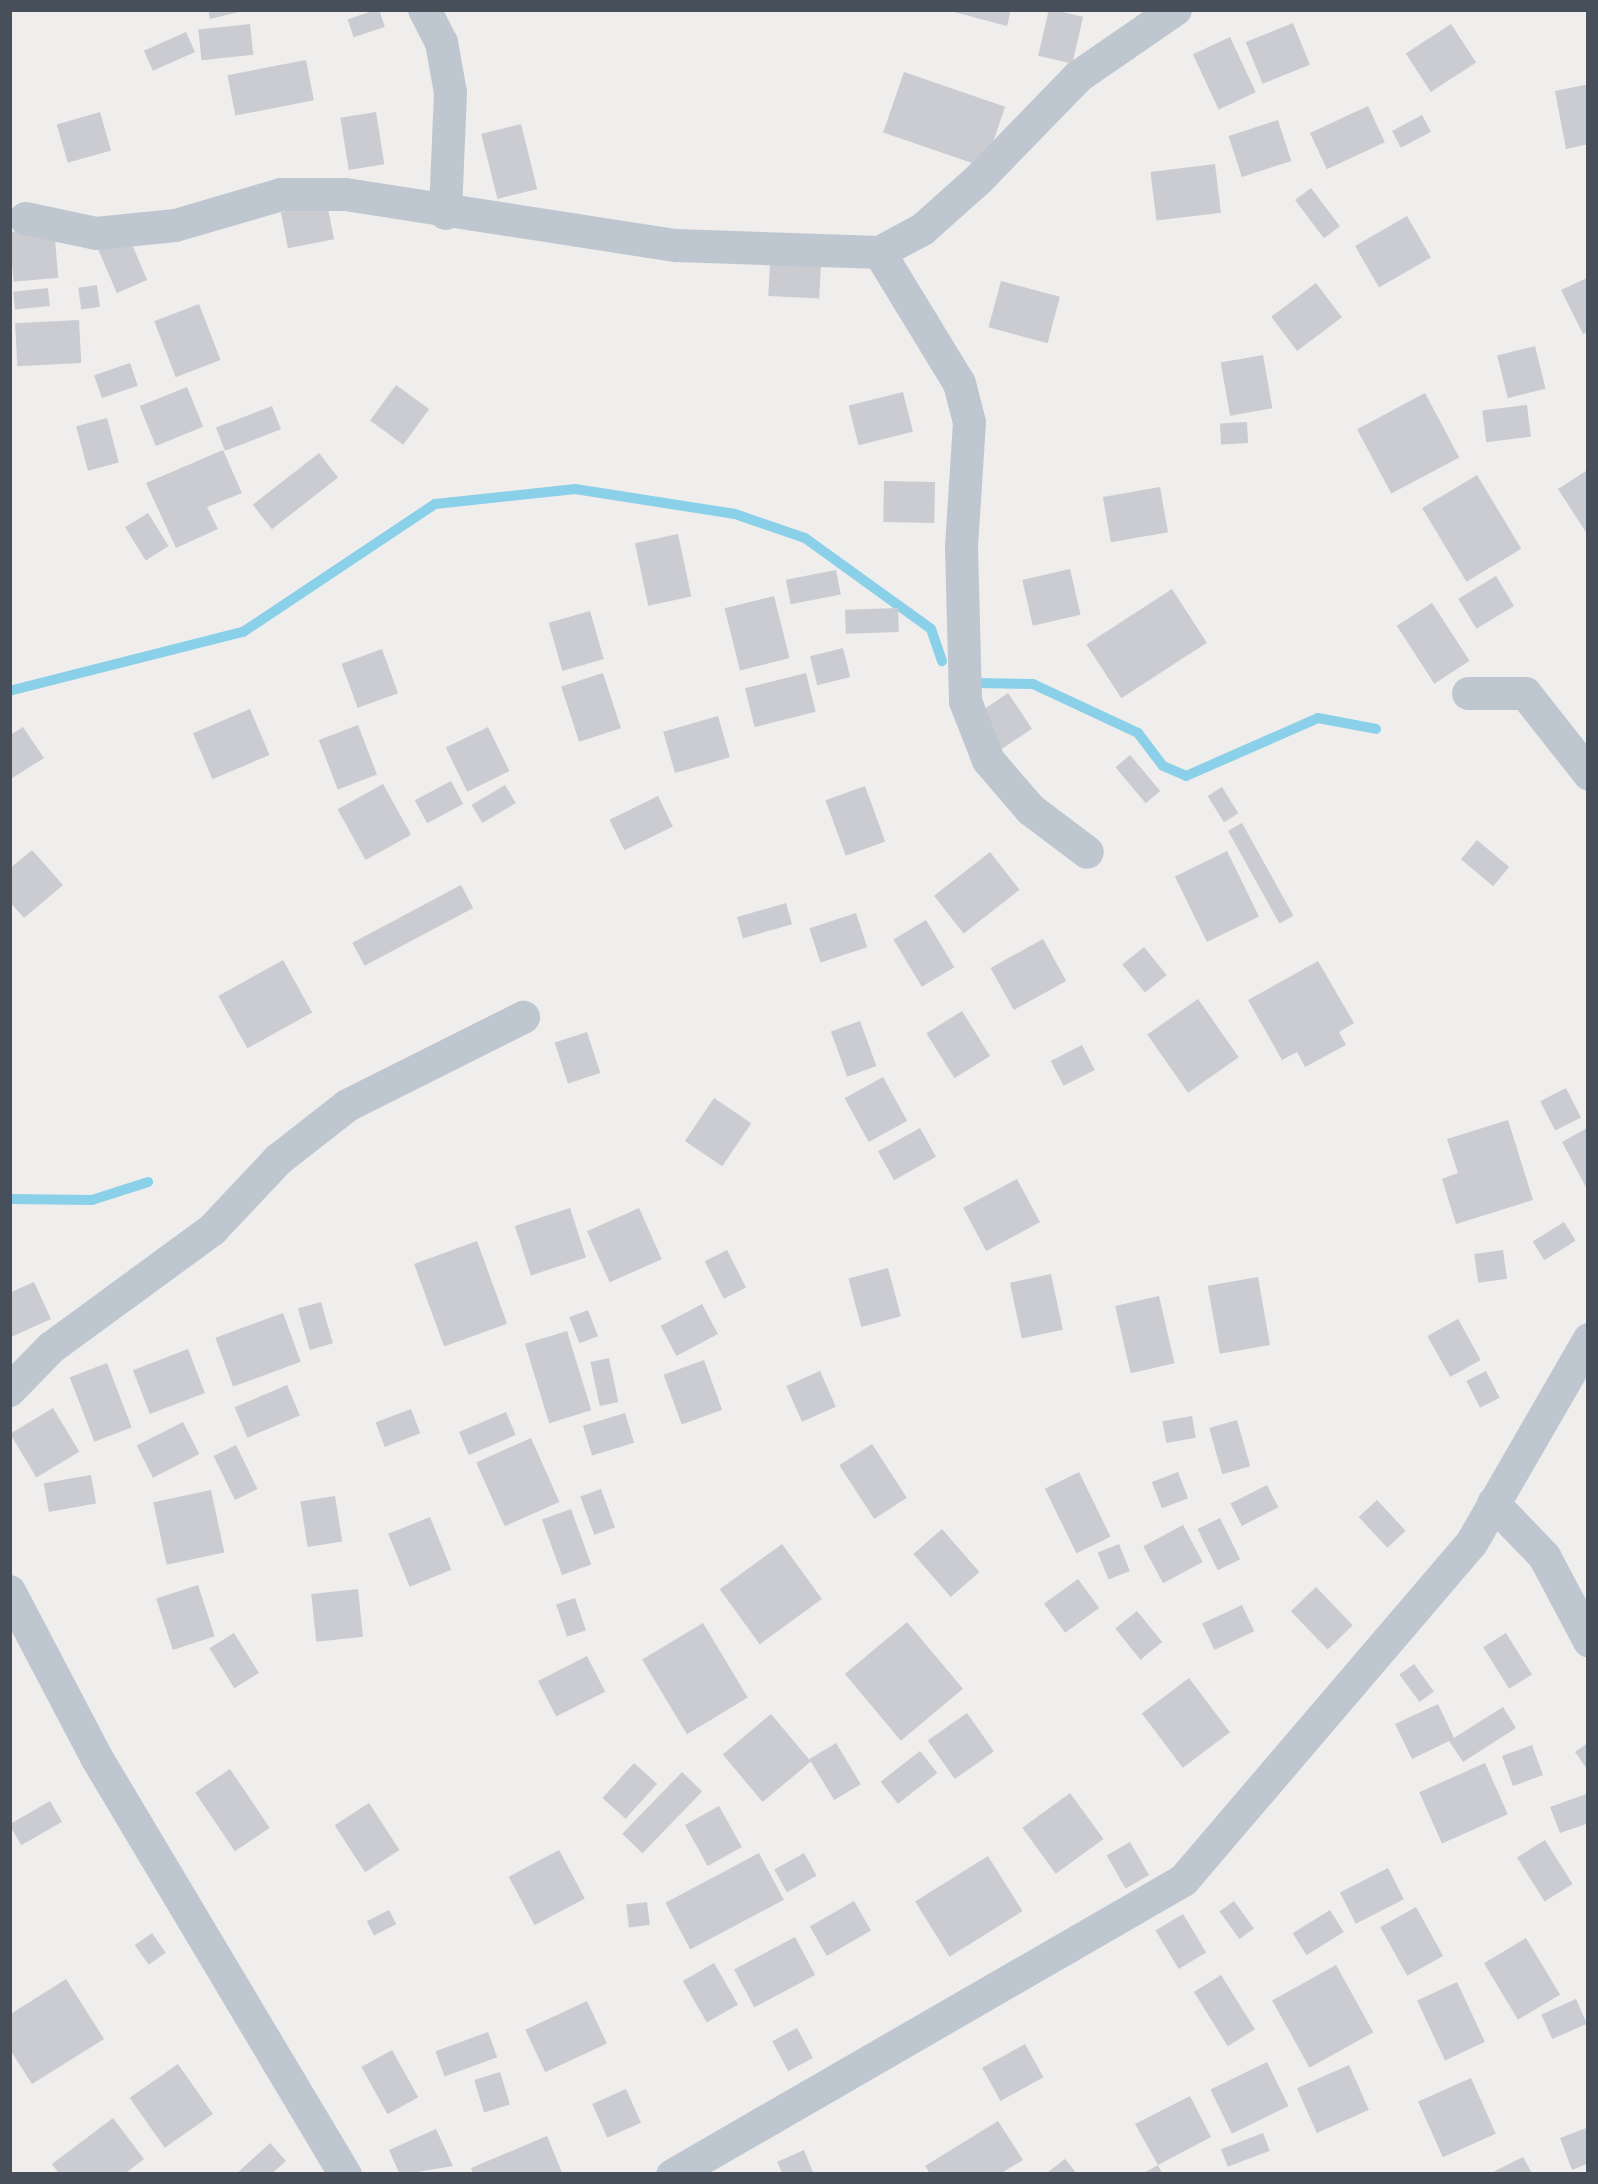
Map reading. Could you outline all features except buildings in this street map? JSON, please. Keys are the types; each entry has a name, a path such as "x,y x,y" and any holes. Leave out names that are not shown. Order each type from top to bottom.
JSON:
{"street":[{"path":"424,9 441,42 450,92 445,213"},
{"path":"25,218 96,233 175,225 281,194 345,194 676,245 879,252 922,229 1078,76 1175,9"},
{"path":"879,252 958,383 969,422 962,546 965,701 988,760 1030,809 1087,852"},
{"path":"1468,693 1526,693 1589,774"},
{"path":"9,1390 52,1347 212,1229 278,1159 347,1105 523,1017"},
{"path":"673,2175 1183,1880 1435,1588 1493,1503 1589,1339"},
{"path":"1493,1503 1544,1556 1589,1641"},
{"path":"9,1591 96,1757 345,2175"}],"waterway":[{"path":"9,691 243,632 435,504 575,489 735,514 805,538 931,629 942,661"},
{"path":"976,683 1033,684 1138,733 1163,766 1186,776 1318,718 1376,729"},
{"path":"9,1199 92,1200 148,1182"}]}
